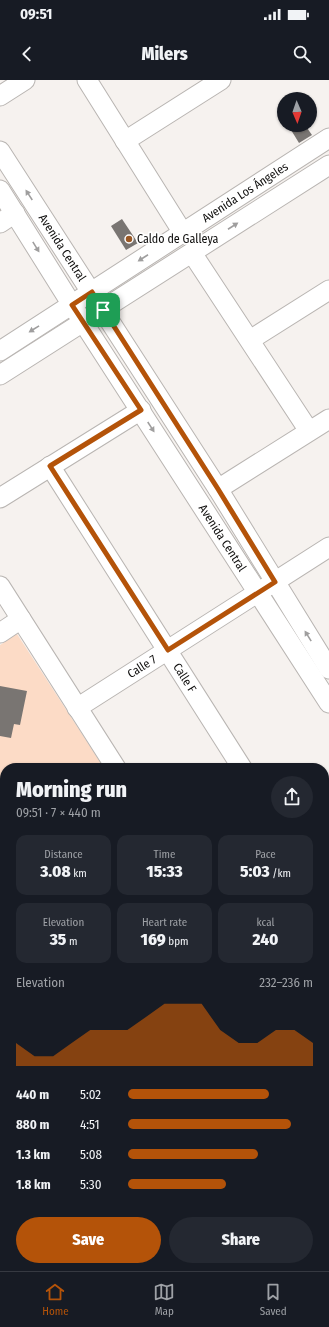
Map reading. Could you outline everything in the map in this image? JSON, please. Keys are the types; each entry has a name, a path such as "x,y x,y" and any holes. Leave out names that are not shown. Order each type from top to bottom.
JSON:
{"street":[{"path":"0,96 25,80"},
{"path":"87,80 182,233"},
{"path":"125,141 221,80"},
{"name":"Avenida Los Ángeles","path":"0,351 329,138"},
{"name":"Avenida Central","path":"0,151 218,489 267,587 329,703"},
{"name":"Avenida Los Ángeles","path":"0,375 329,165"},
{"name":"Avenida Central","path":"0,190 7,218 84,322 141,410 267,587 329,669"},
{"path":"192,253 310,431"},
{"path":"250,340 329,290"},
{"path":"0,498 141,410"},
{"path":"218,489 329,419"},
{"name":"Calle F","path":"50,466 239,763"},
{"name":"Calle 7","path":"78,708 329,547"},
{"path":"0,586 113,763"},
{"path":"0,633 21,620"}],"shaded area":[{"path":"17,634 101,763 0,763 0,645"}],"building":[{"path":"292,132 310,132 312,135 299,143"},
{"path":"122,219 138,243 126,250 111,226"},
{"path":"0,686 27,691 20,725 14,724 11,738 0,736"}],"place":[{"name":"Caldo de Galleya","path":"129,239"}],"route":[{"path":"92,292 103,310 218,489 275,582 168,650 50,466 141,410 72,305 92,292"}]}
